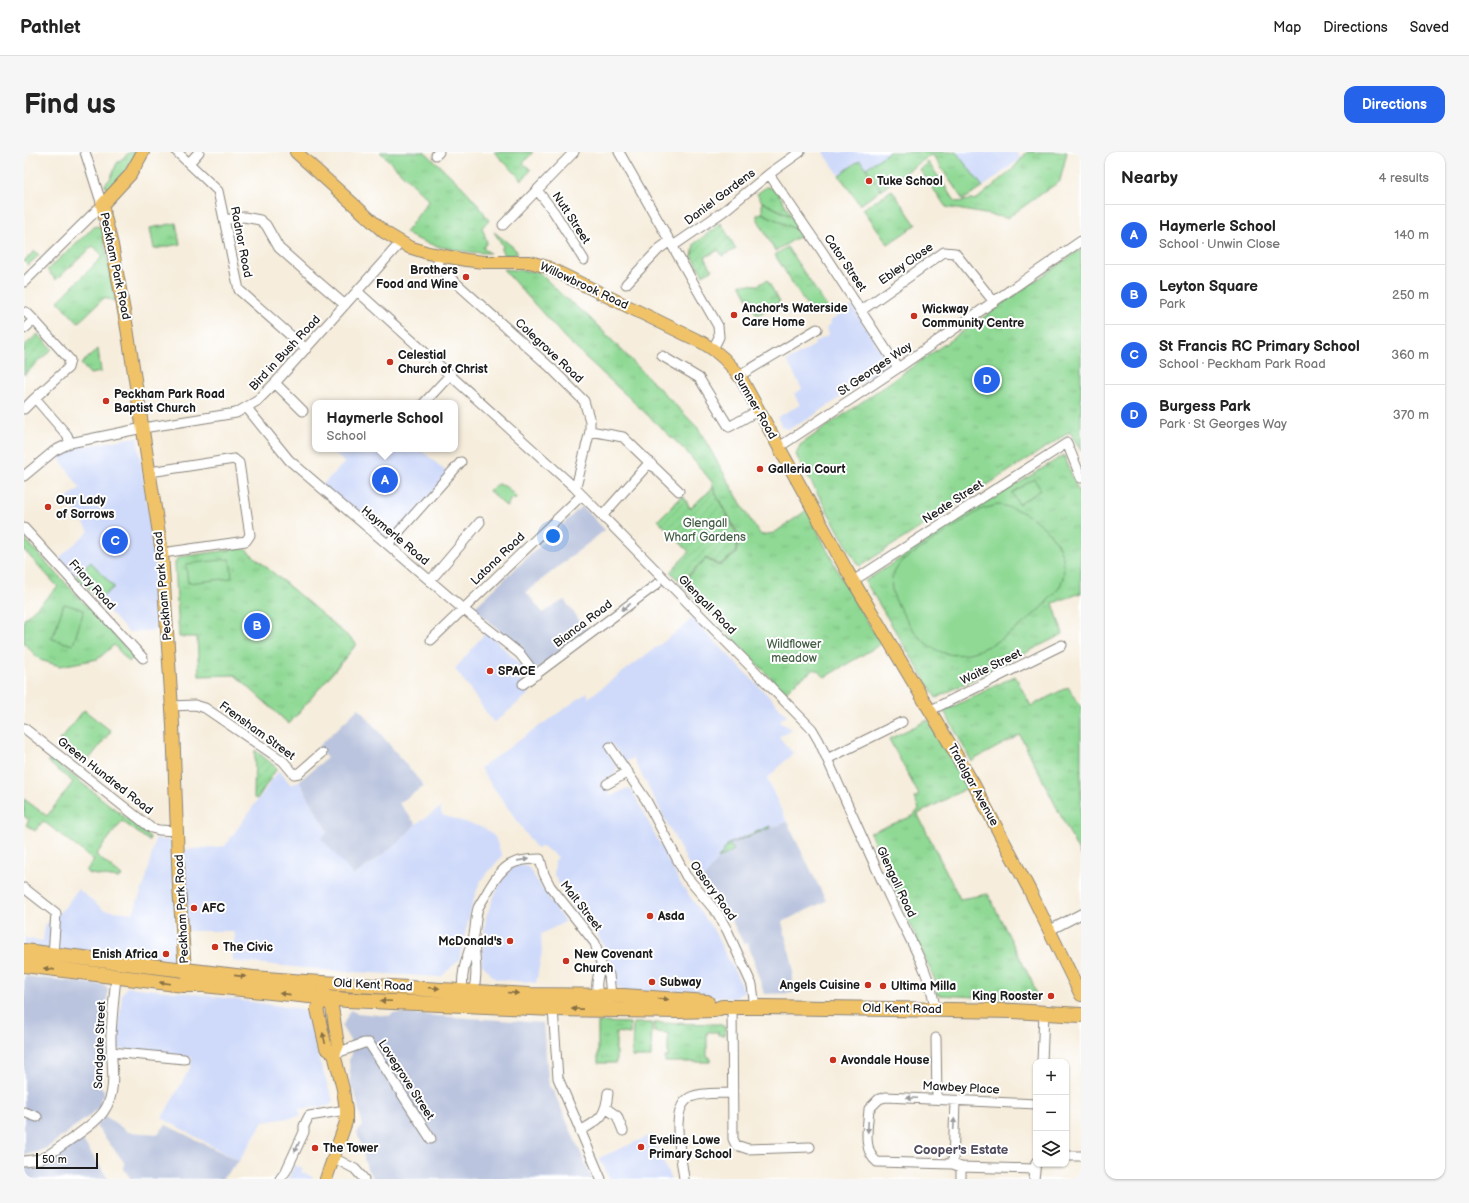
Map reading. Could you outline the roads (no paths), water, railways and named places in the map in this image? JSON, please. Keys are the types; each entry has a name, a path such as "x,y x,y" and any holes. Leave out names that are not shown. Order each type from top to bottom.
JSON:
{"highway":[{"name":"Old Kent Road","path":"24,952 185,970 325,983 709,1002 727,1007"},
{"path":"54,956 65,964 109,969 116,977"},
{"name":"Old Kent Road","path":"24,965 184,985 203,985 324,998 466,1005 604,1010 714,1010 727,1007 755,1007 935,1010 1081,1015"}],"main road":[{"path":"102,205 130,175 143,152"},
{"name":"Willowbrook Road","path":"296,152 384,232 401,242 418,250 438,255 484,262 530,262 555,270 713,349"},
{"name":"Peckham Park Road","path":"102,205 112,245 122,298 162,553 185,970"},
{"name":"Sumner Road","path":"713,349 728,362 739,376 853,581"},
{"name":"Trafalgar Avenue","path":"853,581 993,819 1050,930 1081,995"},
{"path":"185,970 189,978 203,985"},
{"path":"325,983 324,998 332,1007 338,1045 334,1054 343,1089 346,1110 346,1122 326,1179"}],"street":[{"path":"24,282 102,205 85,152"},
{"name":"Radnor Road","path":"177,152 217,189 240,290 306,349"},
{"path":"189,163 199,152"},
{"name":"Nutt Street","path":"503,225 574,152"},
{"path":"619,152 718,326 719,337 713,349"},
{"name":"Daniel Gardens","path":"626,284 659,249 672,244 724,211 769,174 800,152"},
{"name":"Cator Street","path":"769,174 862,310 898,368"},
{"name":"Nutt Street","path":"537,190 554,212 584,260"},
{"path":"224,220 244,217 260,220 266,225 280,248 345,305"},
{"name":"St Georges Way","path":"779,447 898,368 1081,241"},
{"name":"Bird in Bush Road","path":"24,476 54,452 70,443 143,428 236,413 247,408 275,383 401,242"},
{"name":"Ebley Close","path":"862,310 944,252 955,253 994,302"},
{"name":"Colegrove Road","path":"438,255 438,264 444,272 551,368 584,401 590,421 590,431 577,482 574,487"},
{"name":"Glengall Road","path":"358,291 574,487 812,729 927,979 934,997 935,1010"},
{"path":"24,409 70,364 70,360 26,312"},
{"path":"24,329 34,320"},
{"path":"739,376 817,329"},
{"path":"662,356 699,378 729,427 758,410"},
{"path":"427,400 451,374"},
{"path":"275,383 303,411"},
{"path":"35,398 67,436 70,443"},
{"name":"Haymerle Road","path":"247,408 289,460 463,609 520,654 536,675"},
{"path":"590,431 623,437 680,491"},
{"name":"Neate Street","path":"853,581 1067,443 1081,478"},
{"path":"150,472 234,459 239,463 250,534 246,541 162,553"},
{"path":"388,544 461,462"},
{"path":"603,515 650,462"},
{"name":"Latona Road","path":"431,640 582,495"},
{"path":"430,581 480,522"},
{"name":"Friary Road","path":"24,528 142,658"},
{"name":"Bianca Road","path":"523,684 658,584"},
{"name":"Waite Street","path":"930,710 1062,645"},
{"name":"Frensham Street","path":"171,706 195,705 205,708 283,761 294,774 299,773 322,753"},
{"path":"827,759 902,722"},
{"name":"Green Hundred Road","path":"24,728 151,828 177,831"},
{"name":"Ossory Road","path":"610,747 646,800 686,876 718,914 727,930 752,985 755,1007"},
{"path":"607,784 628,772"},
{"name":"Malt Street","path":"468,990 465,963 473,937 478,908 496,878 506,866 514,861 540,859 544,874 550,886 595,943 602,967 609,975 604,996 604,1010"},
{"path":"24,888 56,912 54,956"},
{"path":"1050,930 1081,914"},
{"name":"Malt Street","path":"602,967 597,976 604,996"},
{"name":"Sandgate Street","path":"24,1161 40,1159 47,1156 105,1110 110,1098 112,1085 111,1052 116,977"},
{"path":"466,1005 468,990"},
{"path":"727,1007 733,1139 736,1145 748,1149 810,1147"},
{"path":"553,1009 558,1078 601,1179"},
{"path":"1042,1059 1044,1013"},
{"path":"936,1038 937,1100"},
{"name":"Lovegrove Street","path":"334,1054 364,1043 369,1043 431,1139"},
{"path":"111,1052 184,1059"},
{"path":"580,1131 594,1123 607,1108 608,1093"},
{"path":"684,1179 678,1118 682,1104 689,1098 696,1095 732,1093"},
{"name":"Mawbey Place","path":"957,1165 877,1162 871,1157 868,1147 869,1109 879,1099 886,1097 1033,1104"},
{"path":"955,1101 953,1147 960,1179"},
{"path":"607,1108 617,1116 622,1131"},
{"path":"280,1178 286,1171 304,1132 304,1126 309,1116 346,1110"},
{"path":"24,1112 37,1117"},
{"path":"1069,1156 1081,1156"},
{"path":"334,1158 355,1169 364,1179"},
{"path":"957,1165 1033,1165"},
{"path":"1034,1179 1035,1167"}],"place":[{"name":"Tuke School","path":"869,181"},
{"name":"Brothers Food and Wine","path":"466,277"},
{"name":"Anchor's Waterside Care Home","path":"734,315"},
{"name":"Wickway Community Centre","path":"914,316"},
{"name":"Celestial Church of Christ","path":"390,362"},
{"name":"Burgess Park","path":"987,380"},
{"name":"Peckham Park Road Baptist Church","path":"106,401"},
{"name":"Galleria Court","path":"760,469"},
{"name":"Haymerle School","path":"385,480"},
{"name":"Our Lady of Sorrows","path":"48,507"},
{"name":"St Francis RC Primary School","path":"115,541"},
{"name":"Leyton Square","path":"257,626"},
{"name":"SPACE","path":"490,671"},
{"name":"AFC","path":"194,908"},
{"name":"Asda","path":"650,916"},
{"name":"McDonald's","path":"510,941"},
{"name":"The Civic","path":"215,947"},
{"name":"Enish Africa","path":"166,954"},
{"name":"New Covenant Church","path":"566,961"},
{"name":"Subway","path":"652,982"},
{"name":"Angels Cuisine","path":"868,985"},
{"name":"Ultima Milla","path":"883,986"},
{"name":"King Rooster","path":"1051,996"},
{"name":"Avondale House","path":"833,1060"},
{"name":"Eveline Lowe Primary School","path":"641,1147"},
{"name":"The Tower","path":"315,1148"}],"district":[{"name":"Cooper's Estate","path":"961,1150"}],"park label":[{"name":"Glengall Wharf Gardens","path":"705,530"},
{"name":"Wildflower meadow","path":"794,651"}]}
